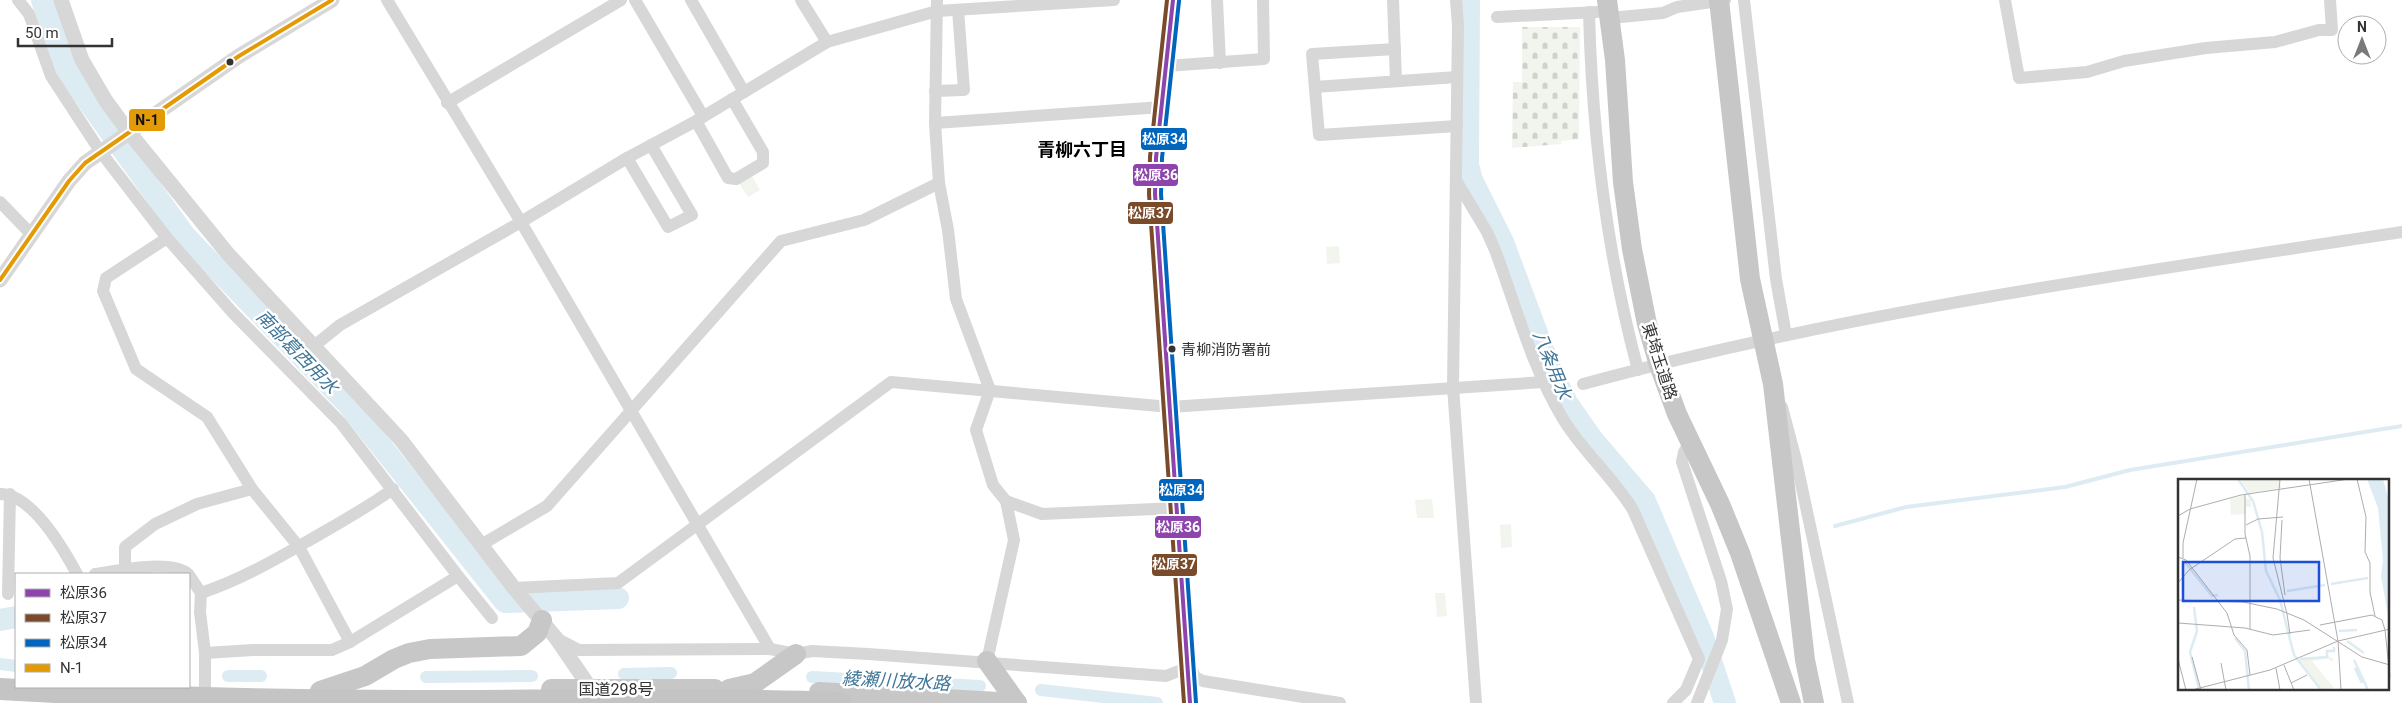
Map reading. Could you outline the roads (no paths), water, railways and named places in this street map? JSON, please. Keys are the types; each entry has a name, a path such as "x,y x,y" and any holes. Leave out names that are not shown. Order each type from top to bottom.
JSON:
{"highway":[{"path":"1722,0 1750,279 1773,384 1805,660 1814,703"},
{"name":"東埼玉道路","path":"1609,10 1623,182 1632,249 1647,324 1659,365 1690,442 1720,504 1740,553 1774,646 1791,703"},
{"path":"320,691 366,676 394,659 409,653 430,649 521,646 536,633 540,618"},
{"path":"729,690 755,683 796,654"},
{"path":"987,662 1017,703"},
{"path":"0,679 15,680"},
{"name":"国道298号","path":"160,688 205,696 320,691 729,690 834,692 1017,703"},
{"path":"0,689 105,696 256,700 410,701 667,698 841,703"}],"street":[{"path":"18,0 29,14 51,76 101,150 167,238 233,314 341,423 492,618"},
{"path":"61,0 82,60 125,133 228,254 401,440 514,588 556,638 591,689 610,703"},
{"path":"0,280 76,172 101,150 239,56 332,0"},
{"path":"387,0 447,103 521,222 696,526 770,649"},
{"path":"447,103 622,0"},
{"path":"635,0 699,118 728,178 736,178 763,163 763,152 732,99"},
{"path":"691,0 744,92"},
{"path":"801,0 827,42"},
{"path":"314,346 340,325 521,222 827,42 938,5 958,10 1114,0"},
{"path":"1173,0 1156,158 1156,200 1190,703"},
{"path":"1217,0 1220,63"},
{"path":"1166,66 1264,59 1263,0"},
{"path":"1393,0 1396,80"},
{"path":"1456,0 1457,126 1454,386 1476,703"},
{"path":"1497,17 1609,10 1663,14 1677,7 1722,0"},
{"path":"1744,0 1776,279 1786,335"},
{"path":"2005,0 2019,78 2087,72 2124,61 2206,48 2275,42 2319,30 2332,30 2330,0"},
{"path":"938,5 935,123 939,183 948,230 956,299 990,390 976,430 993,485 1006,501 1014,540 987,662"},
{"path":"935,91 964,90 958,10"},
{"path":"1588,12 1590,70 1601,184 1619,294 1638,370"},
{"path":"1395,49 1312,54 1319,135 1457,126"},
{"path":"1314,87 1457,77"},
{"path":"935,123 1162,107"},
{"path":"627,158 668,227 692,215 652,145"},
{"path":"1456,182 1491,241 1543,382 1584,449 1620,489 1633,510 1699,659 1686,690 1673,703"},
{"path":"481,545 547,506 781,241 864,220 939,183"},
{"path":"0,202 32,235"},
{"path":"1583,384 1762,339 1996,297 2402,232"},
{"path":"167,238 106,278 103,291 136,369 202,412 252,489 299,547 350,642"},
{"path":"514,588 618,582 891,382 1170,407 1454,386 1543,382"},
{"path":"1773,384 1790,434 1848,703"},
{"path":"1690,442 1684,452 1682,462 1721,581 1727,609 1722,640 1697,703"},
{"path":"125,569 125,547 155,524 197,504 252,489"},
{"path":"201,593 223,586 299,547 393,489"},
{"path":"8,594 4,576 5,494 27,503 76,573"},
{"path":"1006,501 1042,514 1177,508"},
{"path":"101,573 125,569 171,568 183,573"},
{"path":"204,653 253,650 332,650 350,642 458,576"},
{"path":"190,578 201,593 200,612 204,653 205,696"},
{"path":"556,638 579,650 770,649 796,654 812,651 1166,676 1181,670 1188,662"},
{"path":"1188,662 1195,677 1203,681 1340,703"}],"waterway":[{"name":"南部葛西用水","path":"42,0 68,73 185,236 347,403 505,602 618,598"},
{"name":"八条用水","path":"1469,0 1468,165 1472,180 1503,242 1550,368 1567,403 1593,440 1645,501 1703,637 1725,703"},
{"path":"1835,526 1906,507 2065,487 2130,470 2402,426"},
{"path":"0,620 15,617"},
{"name":"綾瀬川放水路","path":"0,664 15,666"},
{"name":"綾瀬川放水路","path":"624,674 671,673"},
{"name":"綾瀬川放水路","path":"228,676 261,676"},
{"name":"綾瀬川放水路","path":"426,677 532,676"},
{"name":"綾瀬川放水路","path":"812,677 980,686"},
{"name":"綾瀬川放水路","path":"1041,690 1157,703"}],"place":[{"name":"青柳消防署前","path":"1172,349"}],"district":[{"name":"青柳六丁目","path":"1082,150"}]}
